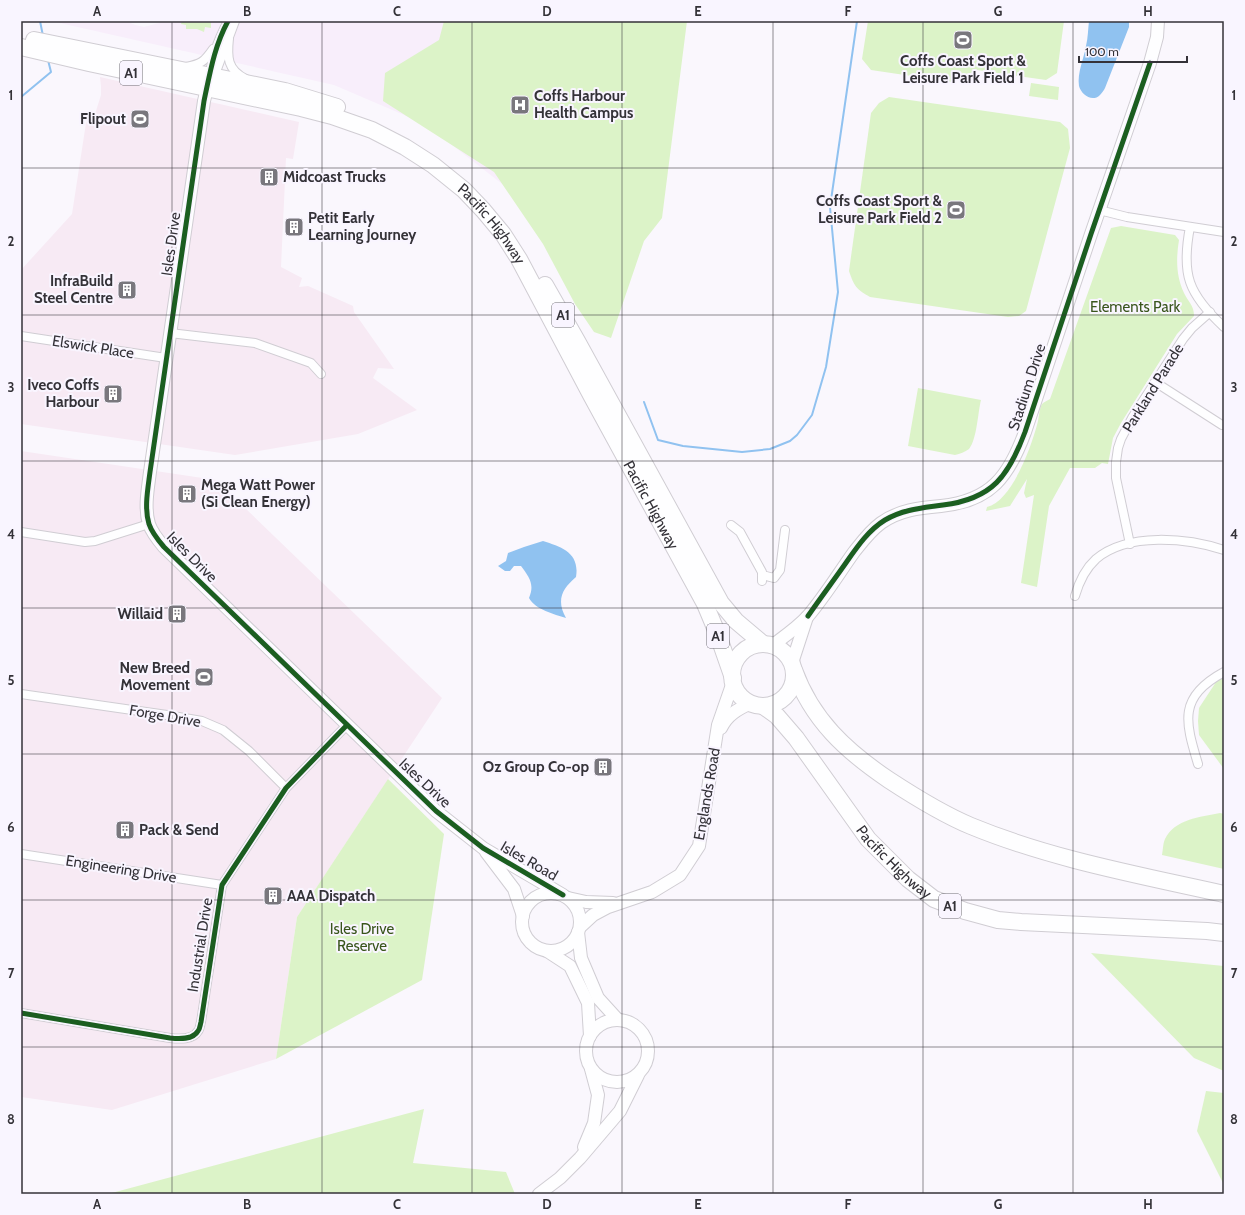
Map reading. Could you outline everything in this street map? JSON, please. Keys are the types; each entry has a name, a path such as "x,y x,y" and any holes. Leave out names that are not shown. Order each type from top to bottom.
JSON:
{"highway":[{"name":"Pacific Highway","path":"21,47 32,43 57,50 208,83 350,122 372,130 405,147 434,165 464,190 503,234 519,259 705,604 718,635 733,680"},
{"name":"Pacific Highway","path":"57,50 177,69 208,83 270,88 336,106 370,119 423,146 471,184 500,215 523,247 577,341 721,603 736,621 768,644"},
{"name":"A1","path":"757,705 742,698 736,690 732,669 736,659 743,651 752,645 768,644 782,650 788,656 801,688 831,732 854,755 908,793 951,816 988,832 1056,855 1224,894"},
{"path":"757,705 774,704 783,699 790,691 794,681 793,667"},
{"name":"Pacific Highway","path":"757,705 777,716 796,738 868,839 908,880 934,899 965,911 998,920 1224,933"}],"street":[{"path":"208,83 212,61 228,21"},
{"path":"208,83 217,69 235,21"},
{"name":"Stadium Drive","path":"768,644 790,633 808,616 861,543 879,524 905,511 959,503 975,497 991,488 1004,475 1016,456 1150,63 1157,37 1158,21"},
{"path":"177,69 204,61 220,38"},
{"path":"229,38 228,58 233,69 238,75 270,88"},
{"name":"Isles Drive","path":"208,83 166,358 147,499 149,524 155,537 164,547 347,725 436,811 483,848"},
{"path":"1099,210 1127,217 1224,232"},
{"path":"1190,227 1187,249 1187,273 1193,289 1210,312 1224,327"},
{"name":"Parkland Parade","path":"1130,544 1117,486 1117,455 1121,439 1125,430 1183,339 1192,328 1210,312"},
{"path":"170,333 255,344 311,363 321,374"},
{"name":"Elswick Place","path":"21,336 166,358"},
{"path":"1155,382 1222,425"},
{"path":"21,532 85,542 95,541 149,524"},
{"path":"731,525 740,532 762,572 762,578 774,578 780,570 785,530"},
{"path":"1074,596 1082,577 1096,559 1112,549 1130,544 1154,541 1184,541 1224,550"},
{"name":"Stadium Drive","path":"793,667 808,616"},
{"path":"1198,764 1189,735 1188,725 1190,707 1196,693 1214,677 1224,672"},
{"name":"Englands Road","path":"546,951 564,948 573,942 579,930 594,915 608,907 652,892 680,875 699,846 720,720 733,680"},
{"name":"Forge Drive","path":"21,694 202,721 223,730 249,751 286,788"},
{"path":"717,739 727,719 734,712 757,705"},
{"name":"Industrial Drive","path":"21,1012 170,1038 180,1039 193,1036 198,1032 201,1022 222,885 286,788 347,725"},
{"name":"Isles Road","path":"483,848 566,896"},
{"name":"Isles Road","path":"483,848 514,889 523,916"},
{"name":"Engineering Drive","path":"21,854 222,885"},
{"name":"Englands Road","path":"523,916 527,905 536,897 552,892 595,903 623,902"},
{"path":"566,896 578,911 581,958 598,998 618,1020"},
{"path":"523,916 522,927 527,938 536,946 570,966 588,1003 590,1036"},
{"path":"580,1158 594,1123 598,1095 586,1052 590,1036 597,1027 612,1020 629,1022 638,1028 642,1033 648,1048 647,1060 642,1070 638,1074 628,1080 617,1083 600,1077 591,1069"},
{"path":"539,1194 560,1178 580,1158 620,1111 638,1074"}],"shaded area":[{"name":"Coffs Harbour Health Campus","path":"51,21 126,21 144,27 159,23 161,21 674,21 510,190 425,124 334,85"},
{"path":"100,77 299,122 293,159 286,158 281,267 302,278 299,287 308,286 353,306 354,312 394,369 378,368 373,378 417,410 358,434 235,455 21,424 21,270 72,214 86,123 96,111 101,95"},
{"path":"21,451 216,480 442,698 297,917 276,1059 112,1110 21,1097"}],"green space":[{"path":"182,21 211,21 211,28 205,27 204,32 197,29 186,29 186,25 181,24"},
{"name":"Coffs Harbour Health Campus","path":"444,21 687,21 662,218 644,241 611,338 594,332 575,304 543,244 494,172 383,101 385,73 439,40"},
{"name":"Coffs Coast Sport & Leisure Park Field 1","path":"868,21 1064,21 1057,73 1046,80 977,70 952,82 871,70 862,59"},
{"path":"1031,83 1059,87 1058,100 1029,96"},
{"name":"Coffs Coast Sport & Leisure Park Field 2","path":"889,97 1060,122 1068,129 1070,148 1026,311 1019,316 1008,317 870,297 854,284 849,271 871,113 879,103"},
{"name":"Elements Park","path":"1121,226 1175,235 1179,240 1177,260 1179,280 1184,293 1192,306 1194,316 1177,334 1121,423 1113,438 1108,464 1102,463 1095,468 1070,468 1049,506 1037,587 1021,583 1034,495 1026,498 1024,493 1027,479 1010,506 986,511 987,507 996,503 1005,495 1019,472 1038,423 1041,406 1050,399 1111,228"},
{"path":"918,388 981,400 976,432 972,445 969,449 955,455 908,446"},
{"path":"1224,676 1224,769 1199,735 1198,721 1199,708 1218,679"},
{"name":"Isles Drive Reserve","path":"388,779 444,834 422,980 276,1059 297,917"},
{"path":"1220,813 1224,814 1224,869 1162,855 1165,839 1169,832 1175,827 1189,820"},
{"path":"1091,953 1224,966 1224,1071 1194,1058"},
{"path":"1206,1091 1224,1093 1224,1185 1197,1131"},
{"path":"424,1109 413,1163 506,1172 515,1194 108,1194"}],"water":[{"path":"1089,21 1129,21 1129,27 1105,88 1100,95 1094,98 1090,98 1084,94 1079,86 1080,71 1087,43"},
{"path":"543,541 568,552 575,562 577,569 576,577 564,590 561,600 561,606 566,618 541,609 532,602 529,598 531,593 530,581 521,566 514,566 510,571 505,571 498,566 506,561 508,553"}],"waterway":[{"path":"40,21 43,36"},
{"path":"644,402 658,440 683,446 742,452 770,449 790,441 797,435 812,415 826,367 838,292 830,207 857,21"},
{"path":"21,97 51,72 48,60"}],"cycle path":[{"path":"228,21 216,50 204,101 148,485 147,505 149,524 153,533 164,547 436,811 483,848 563,895"},
{"path":"808,616 867,535 879,524 892,516 906,511 960,502 975,497 987,491 997,482 1012,461 1025,432 1150,63"},
{"path":"21,1013 177,1039 186,1038 196,1034 201,1022 222,885 286,788 347,725"}],"place":[{"name":"Coffs Coast Sport & Leisure Park Field 1","path":"963,40"},
{"name":"Coffs Harbour Health Campus","path":"520,105"},
{"name":"Flipout","path":"140,119"},
{"name":"Midcoast Trucks","path":"269,177"},
{"name":"Coffs Coast Sport & Leisure Park Field 2","path":"956,210"},
{"name":"Petit Early Learning Journey","path":"294,227"},
{"name":"InfraBuild Steel Centre","path":"127,290"},
{"name":"Iveco Coffs Harbour","path":"113,394"},
{"name":"Mega Watt Power (Si Clean Energy)","path":"187,494"},
{"name":"Willaid","path":"177,614"},
{"name":"New Breed Movement","path":"204,677"},
{"name":"Oz Group Co-op","path":"603,767"},
{"name":"Pack & Send","path":"125,830"},
{"name":"AAA Dispatch","path":"273,896"}]}
